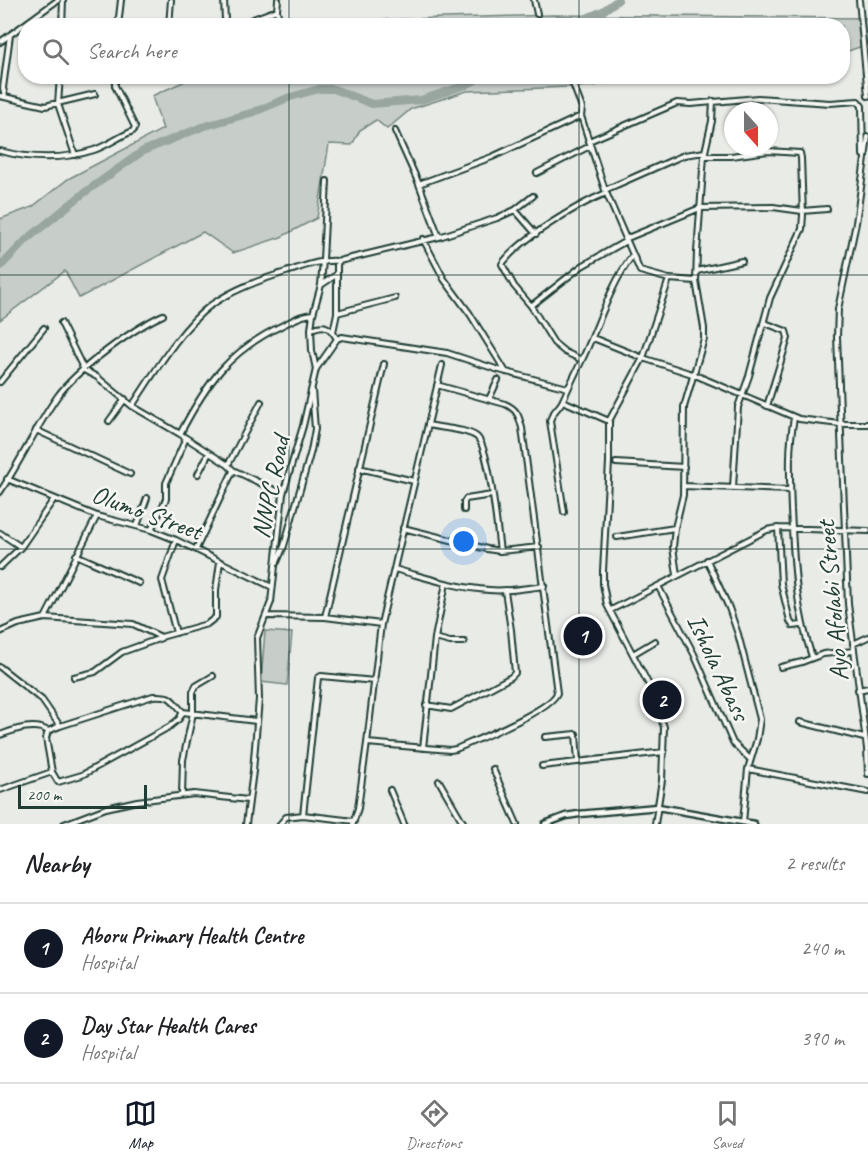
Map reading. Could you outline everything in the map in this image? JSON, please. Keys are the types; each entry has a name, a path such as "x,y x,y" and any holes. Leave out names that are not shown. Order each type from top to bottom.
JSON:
{"street":[{"path":"33,18 58,0"},
{"path":"62,18 63,0"},
{"path":"119,18 121,0"},
{"path":"170,18 171,0"},
{"path":"224,0 225,18"},
{"path":"278,0 279,18"},
{"path":"534,0 537,14"},
{"path":"859,0 868,96"},
{"path":"256,18 278,10"},
{"path":"0,42 18,28"},
{"path":"10,34 2,96 38,106 58,104 95,94"},
{"path":"59,84 58,104 75,155"},
{"path":"0,151 58,158 95,149 135,130 115,84"},
{"path":"573,84 605,191 640,272 669,279 696,281"},
{"path":"537,172 590,143 677,103 691,104 758,98 831,103 858,101 862,106 863,166"},
{"path":"677,575 673,547 675,528 683,502 684,406 704,339 696,281 705,154 712,121 713,101"},
{"path":"419,184 492,157 581,116"},
{"path":"395,131 419,184 439,237"},
{"path":"863,166 868,137"},
{"path":"582,360 565,352 554,343 531,306 514,286 502,264 536,234 579,205 684,154 731,156 768,152 800,153 803,221 799,237 770,298 765,323 738,407 734,487"},
{"name":"Ayo Afolabi Street","path":"863,166 856,223 838,309 838,393 848,604 864,738 868,749 868,774"},
{"name":"NNPC Road","path":"246,824 259,699 257,638 267,616 283,494 303,426 316,369 311,329 321,285 327,181"},
{"path":"860,188 868,189"},
{"path":"132,406 188,328 210,306 252,282 323,260 339,261 439,237 515,210 533,196"},
{"path":"531,306 577,269 625,240 700,208 773,207 802,211 827,209"},
{"path":"515,210 536,234"},
{"path":"423,239 444,279 470,314 506,372"},
{"path":"564,512 551,415 562,401 593,338 606,300 621,271 632,256"},
{"path":"333,332 337,312 337,265 339,261"},
{"path":"697,271 742,261"},
{"path":"321,285 337,274"},
{"path":"655,824 664,752 662,718 650,687 607,605 603,584 609,421 643,358 669,279"},
{"path":"337,312 395,298"},
{"path":"180,434 196,403 224,366 264,334 302,314 313,314"},
{"path":"0,492 59,394 84,370 129,335 164,315"},
{"path":"61,323 84,370 97,377 132,406 180,434 233,470 283,494"},
{"path":"765,323 786,331 788,338 767,406"},
{"path":"311,329 326,326 337,339"},
{"path":"0,382 44,328"},
{"path":"316,369 337,339 342,337 447,352 506,372 568,388"},
{"path":"593,338 694,375 794,418 840,424 868,424"},
{"path":"325,617 384,364"},
{"path":"280,824 285,817 303,815 353,822 358,808 368,743 381,624 441,364"},
{"path":"489,399 498,380"},
{"path":"368,743 456,749 537,711 555,698 557,693 539,547 519,416 514,409 489,399 437,385"},
{"path":"275,565 285,546 311,451 315,429 312,389"},
{"path":"109,422 125,399"},
{"path":"562,401 609,421"},
{"path":"228,465 261,402"},
{"path":"794,418 790,451 794,570 801,625 812,657"},
{"path":"303,426 314,423"},
{"path":"428,425 472,434 481,442 500,551"},
{"path":"36,430 130,474"},
{"path":"151,530 166,499 166,483 186,438"},
{"path":"198,474 209,453"},
{"path":"616,463 684,467"},
{"path":"359,468 414,481"},
{"path":"196,549 233,470"},
{"name":"Olumo Street","path":"7,479 97,516 151,530 176,540 272,587"},
{"path":"683,486 790,490"},
{"path":"464,510 466,499 492,495"},
{"path":"137,526 147,498"},
{"path":"0,567 21,546 54,499"},
{"path":"45,618 97,516"},
{"path":"403,528 453,542 500,551 539,547"},
{"path":"617,537 675,528"},
{"path":"611,610 761,532 778,528 868,531"},
{"path":"778,528 781,584 791,624 801,625"},
{"path":"0,533 21,546"},
{"path":"176,540 162,573 176,633"},
{"path":"76,555 139,583"},
{"path":"707,560 738,634 760,719 748,769 743,822"},
{"path":"74,677 95,672 122,652 161,637 207,624 216,617 216,590 220,562"},
{"path":"394,569 446,583 489,590 505,591 544,586"},
{"path":"423,748 435,638 446,583"},
{"name":"Ishola Abass","path":"658,586 694,654 732,743 750,760"},
{"path":"426,705 451,709 511,677 514,673 505,591"},
{"path":"267,616 325,617 381,624"},
{"path":"0,632 18,624 45,618 133,624 161,637"},
{"path":"853,644 868,637"},
{"path":"435,638 450,642 464,642"},
{"path":"633,654 655,641"},
{"path":"781,667 812,657 854,651"},
{"path":"0,667 42,700 60,726"},
{"path":"182,795 183,760 193,713 194,688 213,676"},
{"path":"303,815 318,678 321,676 375,681"},
{"path":"858,690 868,688"},
{"path":"0,735 16,729 32,727 43,727 48,730 153,696 167,695 183,712 256,721"},
{"path":"48,730 46,738 52,772 58,782 82,775 169,727 179,719 183,712"},
{"path":"800,722 864,738"},
{"path":"545,737 576,734 578,762"},
{"path":"542,766 664,752"},
{"path":"493,769 517,824"},
{"path":"748,769 868,792"},
{"path":"0,790 52,772"},
{"path":"439,781 464,824"},
{"path":"390,790 404,824"},
{"path":"64,824 122,804 182,795 210,795 248,800"},
{"path":"545,824 579,814 658,807 754,824"},
{"path":"710,824 712,816"}],"shaded area":[{"path":"553,15 868,18 868,44 850,50 850,18 445,18"},
{"path":"179,84 601,84 467,91 411,109 387,129 376,120 360,130 352,145 329,144 317,218 281,237 233,253 203,232 79,298 65,271 0,320 0,219 32,207 68,179 163,129 152,96"},
{"path":"265,631 292,633 287,685 261,682"}],"waterway":[{"path":"587,18 603,11 618,0"},
{"path":"0,267 26,240 84,193 143,151 202,127 319,89 334,89 372,104 421,100 468,84"}],"place":[{"name":"Aboru Primary Health Centre","path":"583,636"},
{"name":"Day Star Health Cares","path":"662,700"}]}
